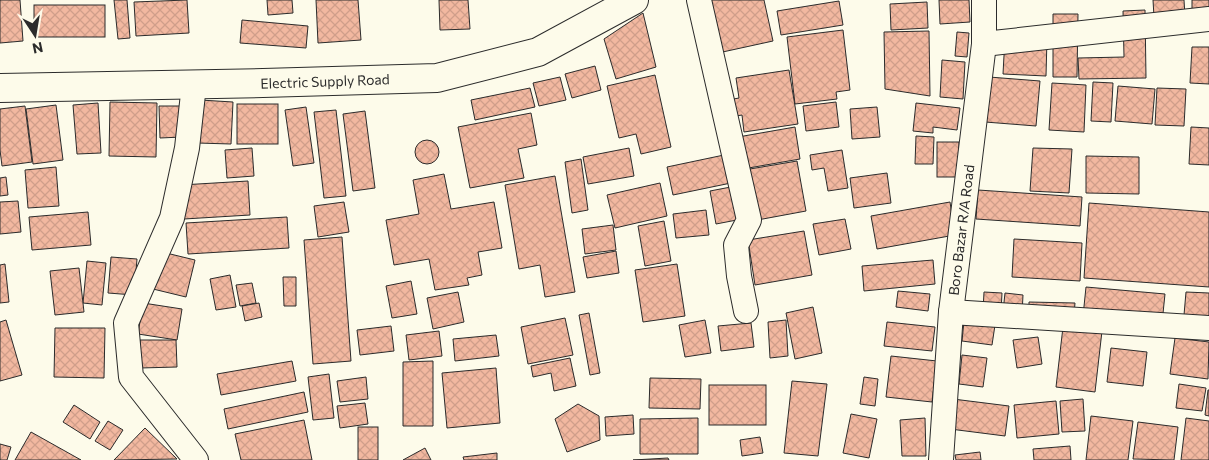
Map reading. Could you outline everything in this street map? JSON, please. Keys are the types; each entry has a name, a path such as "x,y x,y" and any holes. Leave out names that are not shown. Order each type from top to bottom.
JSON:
{"main road":[{"name":"Electric Supply Road","path":"0,88 437,78 538,52 634,0"}],"street":[{"path":"699,0 749,220 736,246 739,276 746,311"},
{"name":"Boro Bazar R/A Road","path":"941,460 951,312 984,44 984,0"},
{"path":"984,44 1209,19"},
{"path":"194,85 187,148 172,218 126,323 131,377 196,460"},
{"path":"951,312 1209,328"}],"building":[{"path":"0,0 20,0 23,41 0,43"},
{"path":"114,0 127,0 130,38 118,39"},
{"path":"187,0 189,33 136,36 134,2"},
{"path":"267,0 292,0 293,13 268,15"},
{"path":"316,0 358,0 361,40 318,43"},
{"path":"439,0 468,0 470,29 440,30"},
{"path":"707,0 764,0 773,41 718,53"},
{"path":"939,0 969,0 970,22 940,24"},
{"path":"1153,0 1184,0 1185,16 1154,17"},
{"path":"1192,0 1209,0 1209,13 1192,13"},
{"path":"839,1 843,25 781,35 777,11"},
{"path":"927,2 928,28 891,30 890,4"},
{"path":"34,5 105,5 105,37 34,37"},
{"path":"1145,10 1146,78 1079,79 1078,58 1124,57 1123,11"},
{"path":"643,13 656,67 616,79 604,39"},
{"path":"1053,14 1078,14 1077,77 1053,77"},
{"path":"242,20 308,26 306,48 240,43"},
{"path":"843,30 850,90 836,92 837,99 795,104 787,37"},
{"path":"929,31 930,96 885,89 884,32"},
{"path":"957,32 969,33 967,57 955,56"},
{"path":"1005,37 1047,38 1046,76 1003,74"},
{"path":"1192,47 1209,47 1209,84 1190,83"},
{"path":"942,60 965,62 963,99 940,97"},
{"path":"595,66 601,90 572,98 565,74"},
{"path":"789,70 798,124 744,132 742,115 730,117 728,100 739,98 736,78"},
{"path":"655,75 671,147 641,154 636,134 619,138 607,86"},
{"path":"560,77 566,100 539,106 533,83"},
{"path":"989,77 1040,81 1036,126 985,122"},
{"path":"1093,82 1113,83 1111,122 1091,121"},
{"path":"1052,83 1086,85 1084,132 1049,130"},
{"path":"1118,86 1155,89 1152,124 1115,121"},
{"path":"530,88 535,107 475,120 471,100"},
{"path":"1157,88 1186,89 1184,126 1155,125"},
{"path":"200,100 233,102 231,144 197,143"},
{"path":"110,102 157,103 156,157 109,156"},
{"path":"836,102 839,127 806,131 803,106"},
{"path":"98,103 101,153 77,154 73,105"},
{"path":"916,103 960,108 957,130 933,127 933,133 913,131"},
{"path":"237,104 278,104 278,144 237,144"},
{"path":"56,105 63,160 33,164 26,109"},
{"path":"25,106 32,162 2,166 0,109"},
{"path":"159,106 181,106 182,137 160,138"},
{"path":"306,107 314,163 293,166 285,110"},
{"path":"877,107 880,137 852,139 850,109"},
{"path":"336,110 346,196 324,198 314,112"},
{"path":"365,111 375,188 353,191 343,114"},
{"path":"531,113 537,145 518,149 524,178 470,188 458,127"},
{"path":"795,127 800,159 743,169 738,137"},
{"path":"1191,127 1209,128 1209,165 1189,164"},
{"path":"916,136 934,137 933,164 915,164"},
{"path":"427,140 436,143 439,152 436,161 427,164 418,161 415,152 418,143"},
{"path":"937,142 959,142 959,177 937,177"},
{"path":"252,148 254,176 227,178 225,150"},
{"path":"629,148 634,176 588,184 583,157"},
{"path":"1033,148 1072,149 1069,193 1030,191"},
{"path":"842,150 848,188 828,191 824,168 812,170 810,155"},
{"path":"724,155 731,183 673,195 667,167"},
{"path":"1086,156 1139,157 1139,194 1086,193"},
{"path":"581,159 588,210 572,213 565,162"},
{"path":"797,161 806,211 752,221 744,170"},
{"path":"56,167 59,206 28,208 25,170"},
{"path":"887,173 891,203 854,208 850,178"},
{"path":"444,174 451,209 494,202 502,248 478,252 482,275 467,278 469,285 435,290 429,259 394,265 386,220 419,214 413,180"},
{"path":"555,176 575,292 545,297 540,265 519,269 505,185"},
{"path":"6,177 8,195 0,196 0,178"},
{"path":"248,181 250,215 184,219 181,185"},
{"path":"660,183 667,216 615,228 607,195"},
{"path":"736,186 742,219 716,224 710,191"},
{"path":"978,190 1082,197 1080,226 976,219"},
{"path":"18,201 21,232 0,234 0,202"},
{"path":"344,202 349,232 318,237 314,206"},
{"path":"950,202 955,235 877,249 871,216"},
{"path":"1089,203 1209,212 1209,287 1084,278"},
{"path":"706,210 709,235 676,238 673,214"},
{"path":"88,212 91,245 32,250 29,217"},
{"path":"287,217 289,248 188,254 186,223"},
{"path":"845,219 851,249 819,255 813,224"},
{"path":"664,221 671,261 645,266 638,226"},
{"path":"613,225 616,250 585,254 582,229"},
{"path":"804,231 812,275 755,285 748,240"},
{"path":"342,237 351,361 313,364 304,240"},
{"path":"1014,239 1082,243 1080,281 1012,277"},
{"path":"616,251 619,273 587,278 583,257"},
{"path":"162,252 195,260 186,297 153,289"},
{"path":"111,257 137,259 134,295 108,293"},
{"path":"933,260 935,284 864,291 862,266"},
{"path":"87,261 106,263 102,305 83,303"},
{"path":"5,264 9,302 0,303 0,265"},
{"path":"677,264 685,316 643,322 635,270"},
{"path":"79,268 84,312 55,315 50,271"},
{"path":"230,275 236,307 216,310 210,279"},
{"path":"283,277 296,277 296,306 284,306"},
{"path":"411,281 417,314 392,318 386,286"},
{"path":"252,283 256,303 240,306 236,285"},
{"path":"1086,287 1165,294 1162,323 1083,316"},
{"path":"898,291 930,294 928,311 896,307"},
{"path":"458,292 464,322 433,329 427,298"},
{"path":"984,292 1002,293 1001,312 983,311"},
{"path":"1186,292 1209,293 1209,316 1184,315"},
{"path":"1005,293 1023,295 1022,314 1003,312"},
{"path":"1029,302 1075,303 1074,315 1029,314"},
{"path":"143,303 182,309 177,340 138,334"},
{"path":"259,303 262,317 245,321 242,306"},
{"path":"813,307 822,353 795,359 786,313"},
{"path":"589,313 600,373 590,375 579,315"},
{"path":"565,318 573,355 528,364 521,327"},
{"path":"6,320 22,375 0,381 0,322"},
{"path":"705,320 711,353 685,357 679,325"},
{"path":"786,320 788,356 770,358 768,322"},
{"path":"964,321 995,325 992,345 962,341"},
{"path":"887,322 935,327 932,351 884,346"},
{"path":"751,323 754,347 721,351 718,326"},
{"path":"391,326 394,351 360,355 357,330"},
{"path":"1063,327 1102,331 1095,392 1056,387"},
{"path":"55,328 105,328 104,378 54,377"},
{"path":"439,331 442,356 409,360 406,335"},
{"path":"496,335 499,356 455,361 453,339"},
{"path":"1038,337 1042,364 1017,368 1013,340"},
{"path":"1175,338 1209,342 1208,379 1170,374"},
{"path":"140,340 176,340 177,367 140,368"},
{"path":"1111,348 1147,352 1143,386 1107,382"},
{"path":"962,355 987,358 983,387 959,384"},
{"path":"891,356 937,361 932,402 886,397"},
{"path":"570,358 576,386 554,391 551,373 533,377 531,366"},
{"path":"292,361 296,381 221,395 217,374"},
{"path":"433,361 433,426 403,426 403,362"},
{"path":"496,368 500,423 447,428 442,373"},
{"path":"329,374 334,418 313,420 308,377"},
{"path":"366,377 368,399 340,402 337,381"},
{"path":"864,377 878,379 875,406 860,404"},
{"path":"650,378 701,379 700,409 649,408"},
{"path":"792,381 827,384 818,456 784,453"},
{"path":"1179,384 1206,388 1202,411 1176,408"},
{"path":"709,385 766,385 766,425 709,425"},
{"path":"1209,390 1209,416 1205,415"},
{"path":"304,392 308,412 228,429 224,409"},
{"path":"953,399 1009,406 1005,436 950,429"},
{"path":"1083,399 1085,431 1062,432 1060,401"},
{"path":"1056,401 1059,434 1017,438 1014,405"},
{"path":"365,403 368,424 340,428 337,406"},
{"path":"578,404 599,416 600,440 567,452 555,419"},
{"path":"74,405 100,422 90,439 63,422"},
{"path":"851,414 877,419 869,458 843,453"},
{"path":"633,415 634,434 606,436 605,417"},
{"path":"1091,416 1133,421 1128,460 1086,460"},
{"path":"698,418 698,454 640,454 640,419"},
{"path":"925,418 926,456 902,456 900,420"},
{"path":"1186,418 1209,421 1209,460 1181,460"},
{"path":"304,420 312,460 241,460 235,434"},
{"path":"108,421 123,430 110,450 95,441"},
{"path":"1138,422 1178,427 1174,460 1133,459"},
{"path":"358,427 378,427 378,460 358,460"},
{"path":"145,428 177,459 114,460"},
{"path":"31,432 81,460 15,460"},
{"path":"760,437 763,453 742,456 740,440"},
{"path":"0,444 11,447 7,460 0,460"},
{"path":"1070,446 1071,460 1034,460 1033,449"},
{"path":"425,448 431,460 403,460"},
{"path":"980,452 981,460 956,460 955,455"},
{"path":"497,453 497,460 464,460 463,457"},
{"path":"668,458 669,460 633,460"}]}
